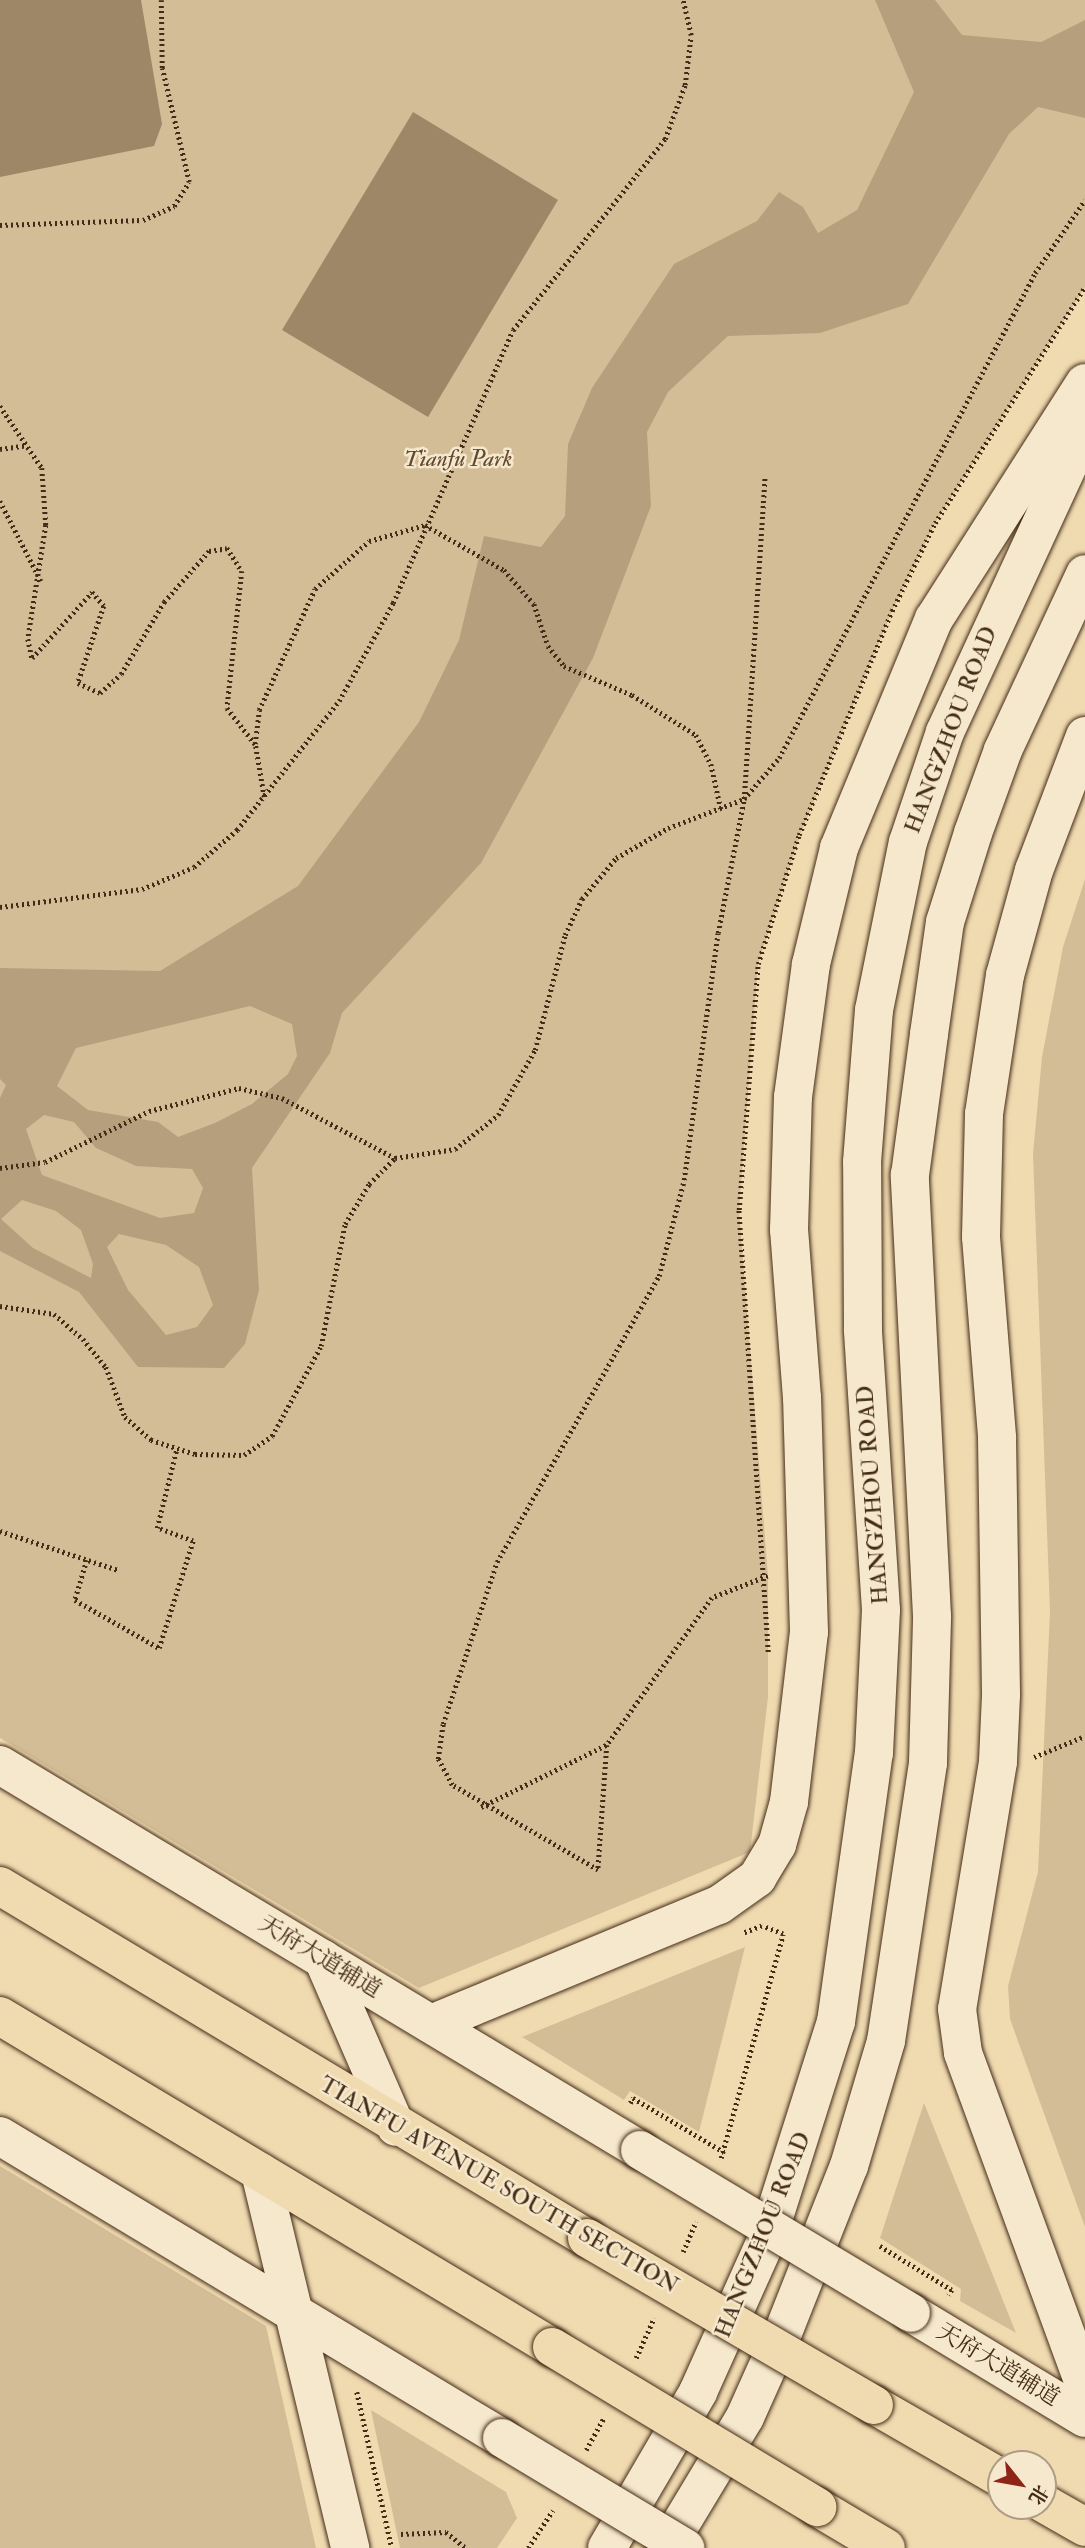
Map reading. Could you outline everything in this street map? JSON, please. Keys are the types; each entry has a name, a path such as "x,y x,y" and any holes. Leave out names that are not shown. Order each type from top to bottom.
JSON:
{"highway":[{"name":"TIANFU AVENUE SOUTH SECTION","path":"0,1886 396,2127 987,2471"},
{"path":"0,2016 886,2548"},
{"path":"1057,2510 1085,2527"}],"main road":[{"path":"431,2024 719,1905 757,1878 778,1845 789,1802 809,1632 802,1398 789,1230 793,1097 811,964 839,848 934,619 1085,383"},
{"name":"HANGZHOU ROAD","path":"607,2548 698,2392 768,2236 836,2022 874,1753 881,1610 863,1317 862,1162 874,1010 908,842 945,732 1085,429"},
{"path":"666,2548 745,2417 820,2248 886,2041 928,1763 932,1616 910,1175 929,1034 945,922 973,833 1003,750 1085,574"},
{"path":"1085,736 1034,870 1009,962 985,1114 981,1237 1002,1609 998,1762 957,2009 962,2053 1085,2386"},
{"name":"天府大道辅道","path":"0,1765 1085,2418"},
{"path":"323,1959 396,2127"},
{"path":"0,2136 685,2548"},
{"path":"260,2172 350,2548"}],"path":[{"path":"0,225 142,220 174,206 189,182 162,68 161,0"},
{"path":"0,906 142,889 194,867 264,798 339,701 393,603 513,330 664,139 685,85 691,35 683,0"},
{"path":"0,1168 45,1161 149,1111 239,1088 282,1098 395,1158 455,1149 498,1115 535,1050 565,935 582,899 616,858 668,828 744,799 779,758 1035,273 1085,200"},
{"path":"768,1657 768,1576 739,1210 758,964 800,835 892,611 935,523 1085,287"},
{"path":"0,406 42,468 41,581 27,639 32,659 92,592 104,606 78,683 100,693 121,674 164,602 209,551 227,548 242,571 227,708 255,744"},
{"path":"0,449 27,445"},
{"path":"607,1745 598,1870 536,1830 481,1807 452,1785 438,1759 443,1724 497,1562 659,1276 684,1180 718,933 744,799 765,477"},
{"path":"0,501 41,581"},
{"path":"264,798 255,744 269,684 316,589 369,541 425,525 469,547 504,569 534,604 548,646 564,666 632,695 696,735 712,764 721,808"},
{"path":"0,1306 54,1314 106,1367 125,1417 151,1440 177,1448 244,1454 272,1436 321,1346 345,1224 369,1184 395,1158"},
{"path":"87,1560 75,1600 159,1648 193,1541 158,1528 177,1448"},
{"path":"0,1531 118,1570"},
{"path":"481,1807 607,1745 712,1598 768,1576"},
{"path":"998,1762 1043,1756 1085,1736"},
{"path":"633,2098 724,2151"},
{"path":"880,2246 952,2290"},
{"path":"355,2380 392,2548"},
{"path":"401,2534 446,2532 466,2548"}],"green space":[{"name":"Tianfu Park","path":"0,0 1085,0 1085,287 935,523 892,611 800,835 758,964 739,1210 768,1576 768,1697 750,1852 419,1988 0,1738"},
{"path":"1085,879 1085,2227 1010,2019 1008,1986 1038,1872 1050,1612 1033,1154 1042,1057 1063,947"},
{"path":"745,1947 699,2132 630,2091 624,2100 522,2037"},
{"path":"924,2103 1016,2333 960,2301 961,2289 880,2238"},
{"path":"0,2166 266,2326 316,2548 0,2548"},
{"path":"371,2410 506,2492 517,2518 497,2548 400,2548"}],"shaded area":[{"path":"875,0 935,0 962,35 1041,42 1085,20 1085,118 1038,107 1009,134 908,304 820,333 728,336 668,392 647,432 651,506 593,658 481,863 342,1013 330,1053 252,1168 259,1290 245,1344 224,1368 138,1367 79,1292 0,1251 0,1098 6,1085 0,1079 0,968 160,971 298,886 419,722 459,640 484,536 541,547 565,516 568,444 592,388 674,264 757,221 779,192 803,207 818,233 857,210 914,92","holes":["250,1006 292,1024 297,1056 288,1074 252,1104 215,1123 178,1137 158,1122 88,1110 57,1086 76,1048","44,1115 74,1122 96,1148 136,1166 192,1169 203,1188 194,1213 160,1218 42,1175 26,1129","22,1200 56,1211 81,1230 93,1264 91,1278 33,1248 1,1219","119,1234 166,1245 199,1267 213,1305 197,1327 166,1335 128,1290 107,1247"]}],"building":[{"path":"0,0 141,0 162,124 154,146 0,177"},
{"path":"413,112 558,200 428,417 282,330"}]}
